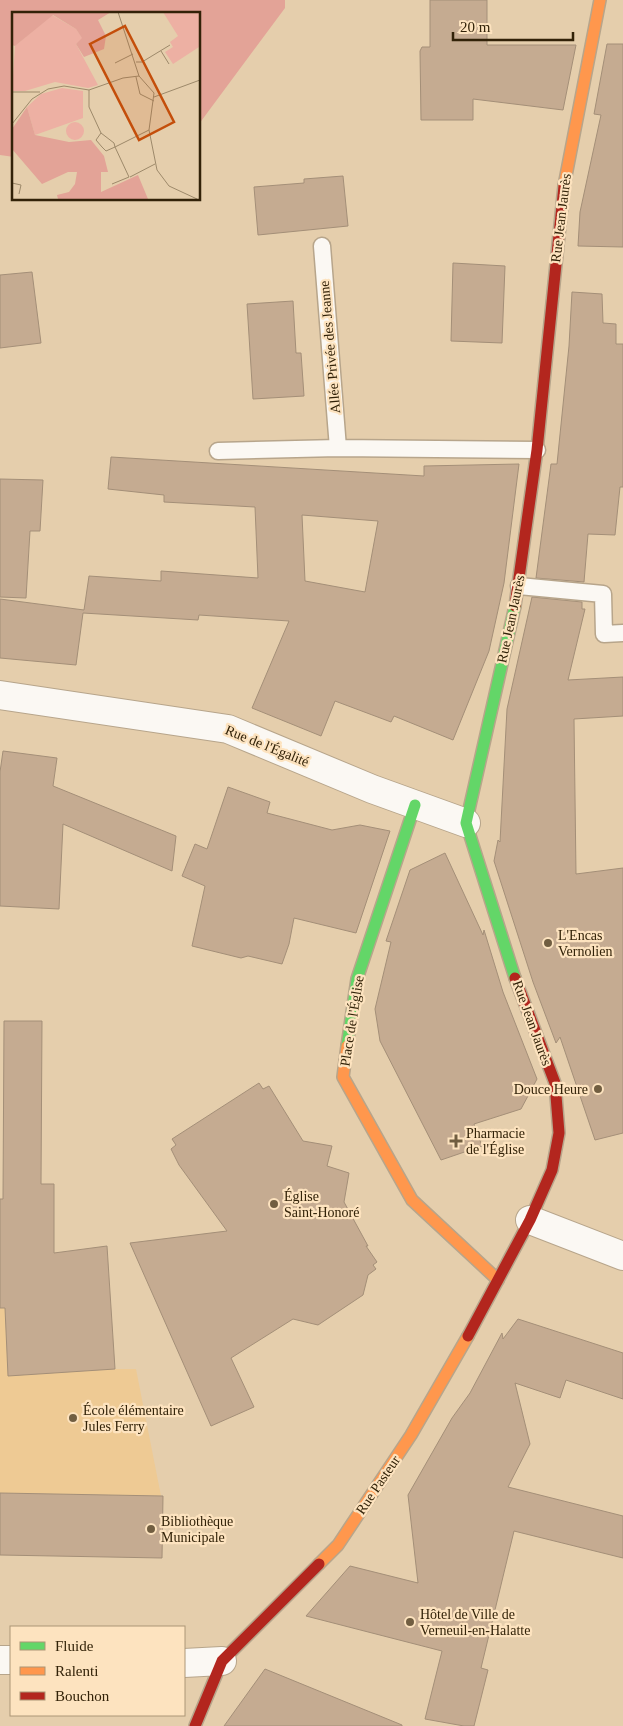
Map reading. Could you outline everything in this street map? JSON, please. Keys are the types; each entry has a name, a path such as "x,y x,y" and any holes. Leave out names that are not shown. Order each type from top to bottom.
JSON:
{"street":[{"name":"Rue Jean Jaurès","path":"530,1220 552,1170 559,1133 555,1083 518,987 466,823 519,586 538,450 561,202 600,0"},
{"name":"Rue de l'Égalité","path":"0,695 228,728 415,805 466,823"},
{"name":"Place de l'Église","path":"415,805 357,979 343,1077 412,1200 498,1280"},
{"name":"Rue Pasteur","path":"195,1726 222,1661 338,1545 411,1435 454,1363 530,1220"},
{"path":"530,1220 623,1256"},
{"path":"185,1663 222,1661"}],"lane":[{"name":"Allée Privée des Jeanne","path":"322,246 338,448"},
{"path":"218,451 338,448 538,450"},
{"path":"519,586 603,594 604,634 623,633"}],"shaded area":[{"path":"0,0 285,0 285,8 200,123 200,12 12,12 12,157 0,155"},
{"name":"École élémentaire Jules Ferry","path":"0,1291 115,1369 136,1369 161,1496 0,1493"}],"building":[{"path":"430,0 487,0 487,45 576,45 563,110 473,99 473,120 421,120 420,51 422,47 430,47"},
{"path":"607,44 623,44 623,247 578,246 580,212 601,115 594,114"},
{"path":"343,176 348,226 258,235 254,187 304,183 304,179"},
{"path":"453,263 505,266 502,343 451,341"},
{"path":"32,272 41,343 0,348 0,275"},
{"path":"572,292 602,294 603,323 616,324 616,344 623,344 623,487 620,487 615,535 588,534 584,582 536,578 551,464 557,464 569,346"},
{"path":"293,301 296,353 301,353 304,396 253,399 247,304"},
{"path":"111,457 424,476 424,466 519,464 504,583 489,651 453,740 394,716 391,722 335,701 321,736 252,708 289,621 199,615 198,620 83,613 76,665 0,658 0,599 84,610 89,576 161,581 161,571 258,578 255,507 164,502 164,495 108,489","holes":["302,515 378,521 365,592 305,581"]},
{"path":"0,479 43,480 40,531 30,531 26,598 0,597"},
{"path":"532,597 582,602 582,609 585,609 568,680 623,677 623,716 574,719 576,874 623,868 623,1133 595,1140 560,1037 556,1043 533,982 494,861 498,840 500,842 507,709"},
{"path":"3,751 57,758 53,786 176,836 172,871 63,824 59,909 0,906 0,772"},
{"path":"228,787 270,802 267,813 332,830 360,825 390,831 356,933 294,918 289,944 282,964 248,956 241,958 192,946 205,886 182,876 195,844 207,849"},
{"path":"445,853 483,935 484,930 503,992 537,1079 521,1109 474,1124 482,1146 441,1160 380,1041 375,1009 391,942 386,941 410,870"},
{"path":"4,1021 42,1021 41,1184 54,1184 54,1253 107,1246 115,1369 8,1376 5,1308 0,1308 0,1199 3,1199"},
{"path":"259,1083 263,1089 269,1086 303,1141 332,1146 327,1166 349,1173 344,1202 368,1246 366,1246 377,1262 373,1265 376,1269 368,1275 363,1295 318,1325 293,1319 231,1358 254,1407 211,1426 130,1243 227,1231 179,1165 171,1149 176,1145 172,1139"},
{"path":"518,1319 623,1353 623,1399 566,1380 560,1398 515,1383 530,1444 508,1487 623,1516 623,1558 514,1531 481,1668 488,1670 474,1726 425,1719 442,1651 306,1616 350,1566 418,1583 408,1495 452,1418 470,1393 502,1333 503,1339"},
{"path":"0,1493 163,1496 162,1558 0,1555"},
{"path":"265,1669 402,1725 402,1726 224,1726"}],"traffic: fast":[{"path":"515,606 466,823 515,978"},
{"path":"347,1046 357,979 415,805"}],"traffic: slow":[{"path":"564,186 600,0"},
{"path":"347,1046 343,1077 412,1200 498,1280"},
{"path":"319,1564 338,1545 411,1435 468,1336"}],"traffic: jam":[{"path":"515,606 537,450 564,186"},
{"path":"468,1336 530,1220 552,1170 559,1133 555,1083 515,978"},
{"path":"195,1726 222,1661 319,1564"}],"place":[{"name":"L'Encas Vernolien","path":"548,943"},
{"name":"Douce Heure","path":"598,1089"},
{"name":"Pharmacie de l'Église","path":"456,1141"},
{"name":"Église Saint-Honoré","path":"274,1204"},
{"name":"École élémentaire Jules Ferry","path":"73,1418"},
{"name":"Bibliothèque Municipale","path":"151,1529"},
{"name":"Hôtel de Ville de Verneuil-en-Halatte","path":"410,1622"}]}
